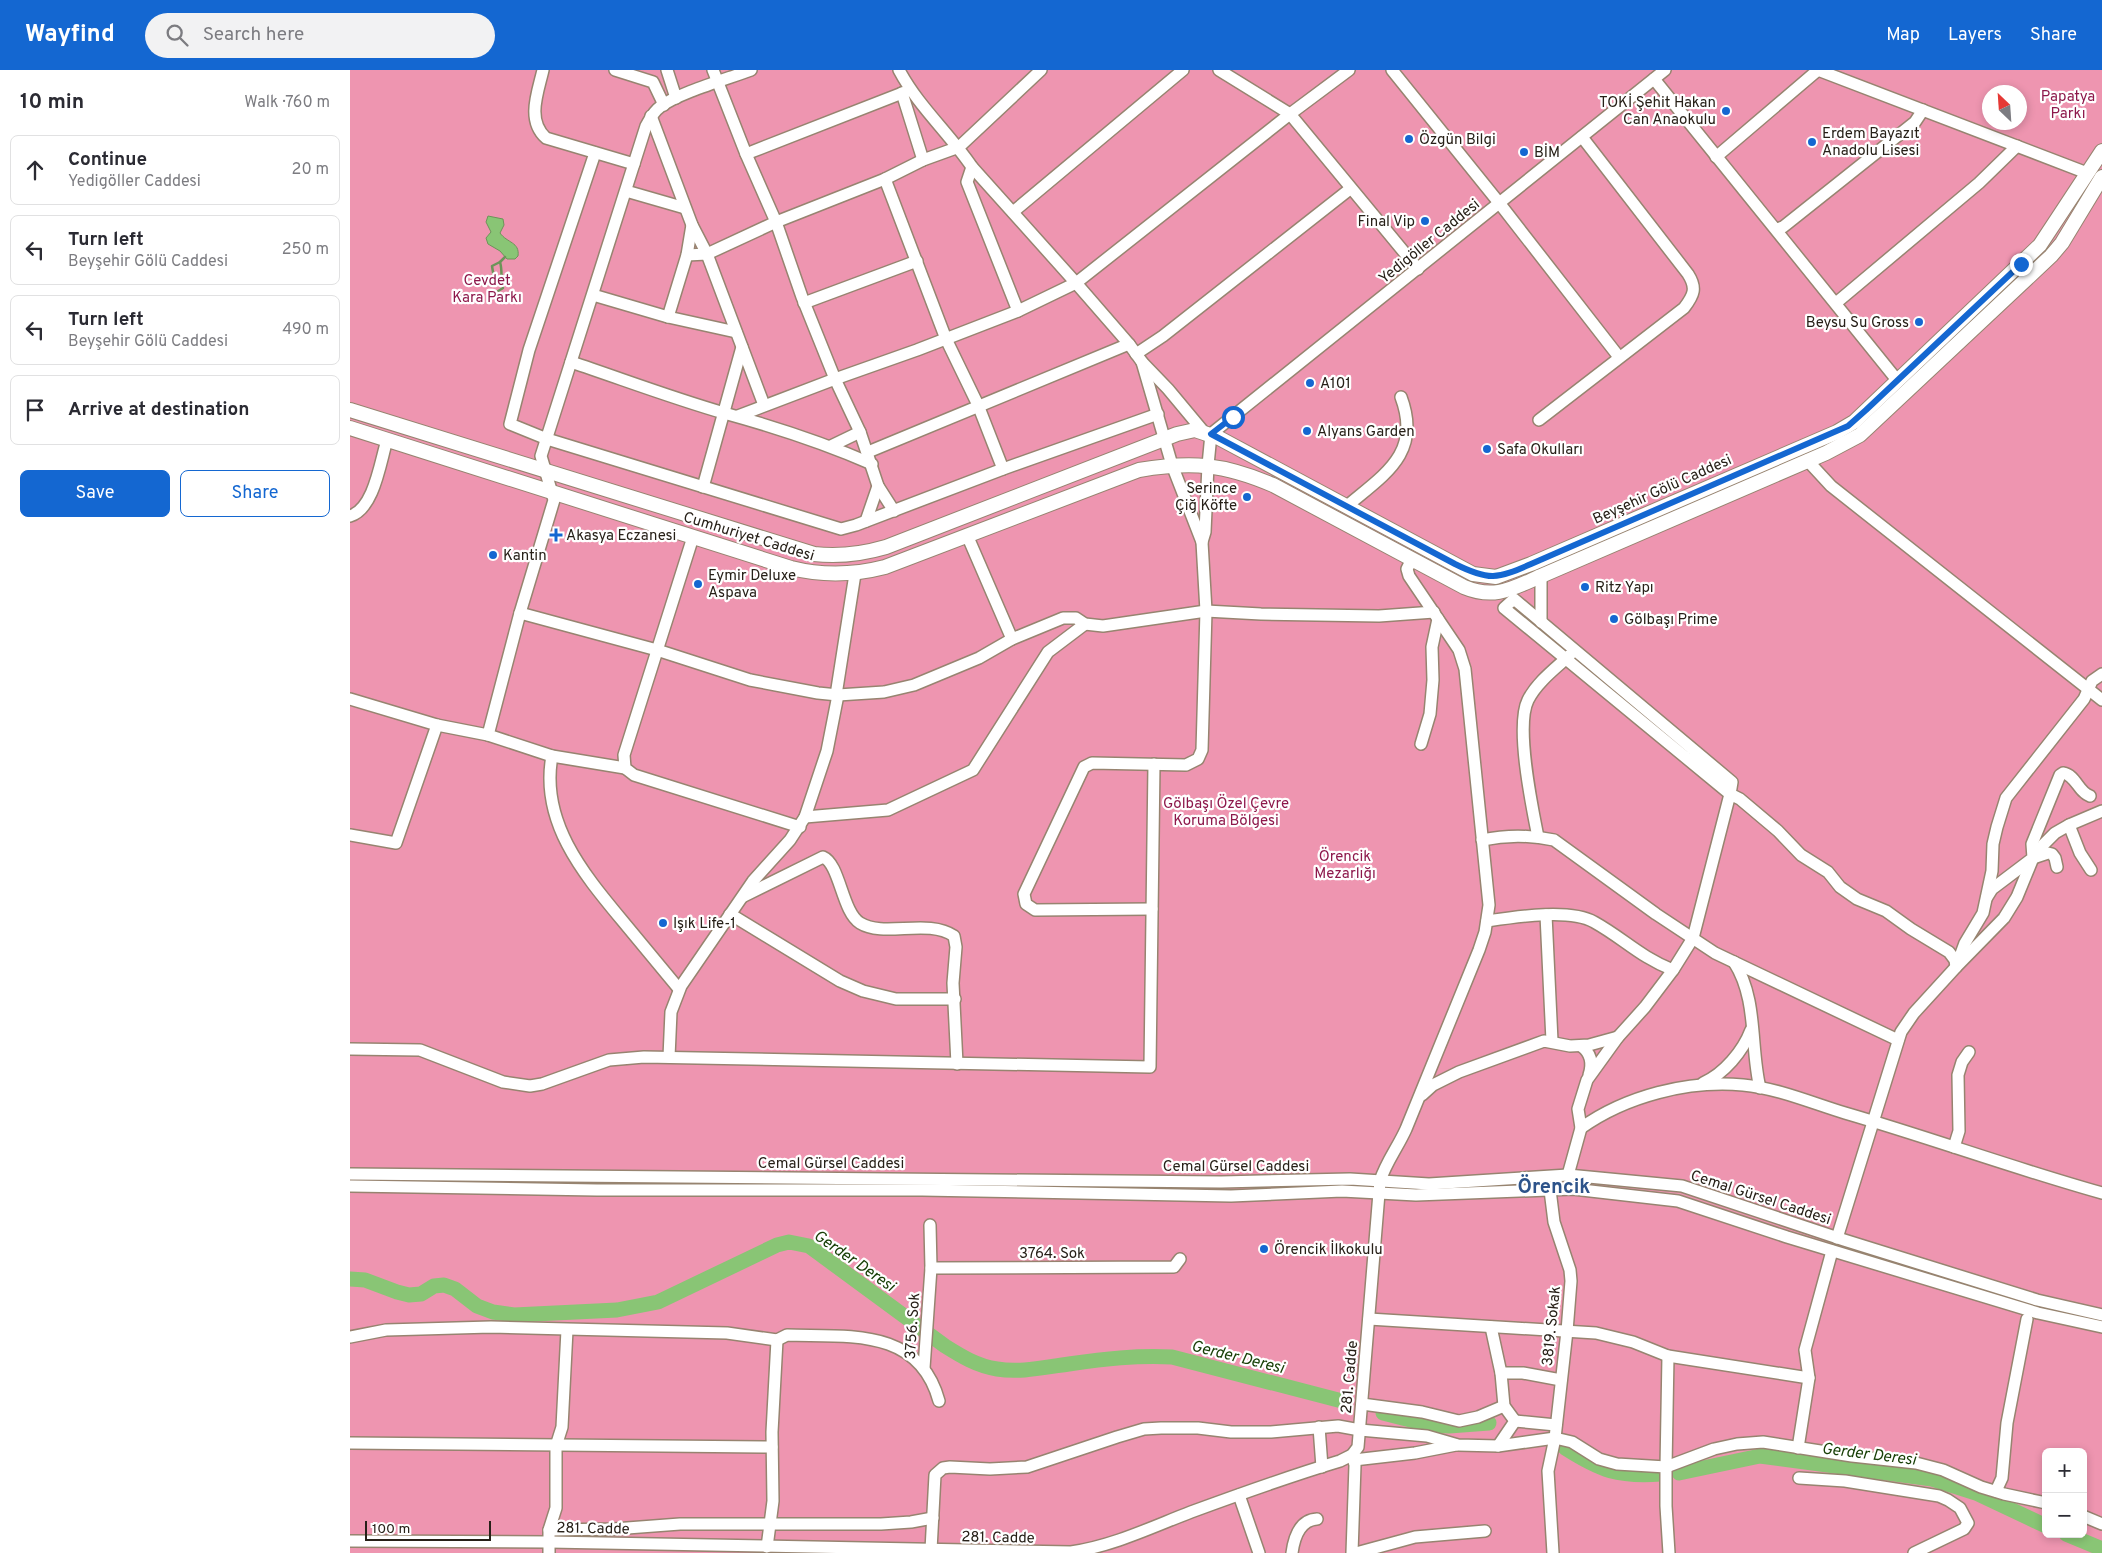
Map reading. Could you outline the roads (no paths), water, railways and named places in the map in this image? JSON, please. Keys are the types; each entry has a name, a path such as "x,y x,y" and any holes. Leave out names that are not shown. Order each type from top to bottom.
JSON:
{"main road":[{"name":"Beyşehir Gölü Caddesi","path":"1207,433 1473,574 1493,577 1512,572 1801,447 1840,438 1897,380 2036,250 2091,173 2102,151"},
{"path":"1493,577 1496,593 1508,590 1807,460 1840,438 1869,428 2051,256 2062,243 2099,183 2091,173"},
{"name":"Cumhuriyet Caddesi","path":"350,410 814,554 846,556 886,547 1120,457 1165,437"},
{"name":"Cumhuriyet Caddesi","path":"350,428 806,572 855,574 885,567 1140,470 1172,465 1208,465 1224,468 1273,484 1474,591 1496,593"},
{"path":"1165,437 1188,431 1207,433"},
{"path":"1801,447 1807,460"},
{"path":"1396,550 1402,536"},
{"path":"1428,568 1435,554"}],"street":[{"path":"543,70 534,108 540,133 546,138 634,164"},
{"path":"614,70 653,82 664,105"},
{"path":"667,70 676,98"},
{"path":"713,70 746,154 776,222 804,303 868,452 878,486 894,511"},
{"path":"488,734 520,613 554,500 541,456 651,116 676,98 751,70"},
{"path":"899,70 923,160"},
{"path":"687,255 707,254 776,222 885,180 923,160 959,147 1041,70"},
{"path":"1013,212 1183,70"},
{"path":"1219,70 1290,114 1418,269"},
{"path":"738,416 835,378 946,339 1018,310 1076,283 1290,114 1349,70"},
{"path":"1392,70 1500,204 1619,357"},
{"name":"Yedigöller Caddesi","path":"1207,433 1418,269 1665,70"},
{"path":"1716,157 1818,70 2091,173"},
{"path":"1654,79 1771,225 1777,229 1836,302 1897,380"},
{"path":"746,154 906,92"},
{"path":"906,92 959,147 972,167 1207,433 1208,465 1205,532 1202,542"},
{"path":"1777,229 1783,227 1915,122 1923,110"},
{"path":"651,116 685,208 707,254 764,405"},
{"path":"1539,420 1684,308 1694,295 1695,288 1688,274 1582,137"},
{"path":"1836,302 1979,184 2017,146"},
{"path":"595,153 529,350 510,424 547,439 837,528 848,528 1003,469 1158,414"},
{"path":"972,167 967,182 1018,310"},
{"path":"885,180 946,339 978,405 1003,469"},
{"path":"868,452 978,405 1136,353 1163,336 1350,189"},
{"path":"626,190 685,208"},
{"path":"668,316 687,255 692,225"},
{"path":"804,303 917,260"},
{"path":"592,295 736,332"},
{"path":"703,487 742,347"},
{"path":"1136,353 1158,414 1172,465 1202,542 1206,610 1203,742 1200,755 1195,762 1186,765 1092,763 1084,767 1024,894 1026,904 1035,910 1152,909"},
{"path":"571,362 831,446 872,464"},
{"path":"1347,506 1391,469 1398,460 1406,437 1405,411 1401,396"},
{"path":"831,446 860,432"},
{"path":"350,516 358,513 369,500 387,440"},
{"path":"1807,460 1831,486 2102,700"},
{"path":"866,521 878,486"},
{"path":"967,535 1012,639"},
{"path":"624,768 624,755 693,536"},
{"path":"1380,1181 1384,1168 1396,1150 1420,1097 1479,950 1487,921 1489,905 1465,669 1459,650 1409,576 1407,570 1412,559"},
{"path":"669,1057 671,1012 679,990 753,881 803,822 827,751 855,574"},
{"path":"1541,622 1542,576"},
{"path":"1496,593 1509,603"},
{"path":"1587,1080 1618,1037 1645,1008 1674,970 1693,938 1730,794 1732,782 1514,599 1504,608 1730,794 1740,799 1778,831 1801,855 1828,872 1840,887 1857,899 1886,911 1949,952 1955,960 1956,967"},
{"path":"520,613 657,650 750,680 837,695 884,692 914,685 978,658 1012,639 1063,618 1076,618 1085,624 1104,626 1206,610 1261,614 1436,615"},
{"path":"1421,744 1430,714 1433,680 1432,647 1436,615"},
{"path":"350,699 437,725 488,734 552,756 624,768 634,775 803,822 888,810 973,770 1048,652 1085,624"},
{"path":"1538,837 1528,774 1524,713 1528,699 1538,686 1576,651"},
{"path":"1956,967 1965,943 1983,913 1992,870 1995,836 2006,798 2084,699 2092,681 2102,674"},
{"path":"350,835 396,843 437,725"},
{"path":"552,756 549,771 551,803 570,850 590,881 679,990"},
{"path":"350,1049 420,1050 503,1082 530,1086 542,1084 609,1060 625,1057 1150,1067 1154,764"},
{"path":"1837,1238 1901,1032 1914,1013 2004,918 2017,897 2033,858 2032,844 2060,775 2063,773 2069,775 2090,796"},
{"path":"1985,902 1992,889 2033,858 2056,833 2069,825 2102,811"},
{"path":"2069,825 2080,853 2091,870"},
{"path":"1482,840 1498,836 1538,837 1554,840 1715,953 1898,1040"},
{"path":"2033,858 2048,853 2052,854 2057,867"},
{"path":"743,897 766,884 801,869 817,858 823,857 826,859 851,912 859,923 869,927 912,927 944,930 954,936 956,947 953,983 957,1064"},
{"path":"730,914 840,981 863,991 896,999 954,999"},
{"path":"1487,921 1546,915 1576,917 1592,921 1645,957 1674,970"},
{"path":"1546,915 1552,1041"},
{"path":"1734,962 1741,973 1748,993 1760,1088"},
{"path":"1581,1128 1592,1120 1632,1102 1654,1094 1699,1085 1712,1080 1738,1053 1747,1041 1752,1029"},
{"path":"1420,1097 1433,1084 1459,1072 1544,1041 1552,1041 1570,1046 1589,1046 1618,1037"},
{"path":"1568,1175 1581,1128 1578,1109 1591,1071 1591,1058 1581,1046"},
{"path":"1954,1147 1959,1131 1958,1075 1962,1062 1969,1052"},
{"path":"1699,1085 1735,1085 1760,1088 1873,1121 2102,1193"},
{"name":"Cemal Gürsel Caddesi","path":"350,1174 1220,1182 1350,1180 1429,1184 1568,1175 1682,1186 1837,1238 2037,1300 2102,1315"},
{"name":"281. Cadde","path":"350,1541 549,1548 767,1546 1040,1552 1087,1550 1239,1495 1353,1457 1358,1447 1360,1430 1380,1181"},
{"name":"Cemal Gürsel Caddesi","path":"350,1186 597,1190 922,1190 1231,1196 1342,1191 1416,1195 1573,1189 1678,1201 1832,1251 2038,1313 2102,1328"},
{"name":"3819. Sokak","path":"1550,1190 1554,1222 1570,1270 1571,1281 1555,1438 1548,1471 1553,1553"},
{"name":"3756. Sok","path":"924,1368 931,1268 930,1225"},
{"path":"1798,1448 1809,1378 1805,1350 1832,1251"},
{"name":"3764. Sok","path":"931,1268 1177,1264"},
{"path":"1369,1319 1596,1333 1633,1342 1668,1356 1809,1378"},
{"path":"1996,1491 2002,1478 2007,1423 2027,1319"},
{"path":"350,1337 386,1330 412,1328 490,1327 727,1333 777,1340 787,1335 875,1338 906,1353 924,1368 935,1385 939,1402"},
{"path":"1491,1327 1501,1373 1504,1406 1515,1421 1556,1425"},
{"path":"549,1548 549,1530 556,1508 556,1446 562,1427 567,1330"},
{"path":"767,1546 773,1501 772,1447 777,1340"},
{"path":"1668,1356 1666,1506 1669,1553"},
{"path":"1501,1373 1522,1373 1561,1380"},
{"path":"1362,1404 1422,1412 1459,1421 1478,1417 1504,1406"},
{"path":"1498,1446 1515,1421"},
{"path":"932,1550 935,1475 943,1468 959,1466 1004,1469 1027,1467 1077,1449 1144,1429 1198,1428 1231,1432 1271,1432 1338,1426 1360,1430 1427,1436 1458,1445"},
{"path":"1319,1427 1322,1467"},
{"path":"1352,1553 1353,1457 1415,1453 1458,1445 1498,1446 1555,1438 1572,1442 1599,1459 1617,1464 1666,1467 1714,1449 1737,1444 1763,1442 1916,1464 1943,1470 1996,1491 2042,1502"},
{"path":"350,1443 772,1447"},
{"path":"1799,1478 1845,1480 1922,1493 1948,1500 1960,1508 1968,1523 1964,1530 1914,1553"},
{"path":"1239,1495 1259,1553"},
{"path":"549,1530 614,1529 680,1524 881,1524 933,1518"},
{"path":"2087,1518 2102,1524"},
{"path":"1292,1553 1296,1535 1302,1525 1307,1521 1317,1519"},
{"path":"1356,1553 1415,1537 1485,1531"}],"waterway":[{"path":"484,284 494,278 492,266 505,257"},
{"path":"492,295 503,288 500,262"},
{"name":"Gerder Deresi","path":"350,1279 365,1280 409,1295 421,1294 434,1286 444,1285 455,1289 477,1306 493,1312 514,1315 617,1310 658,1302 777,1245 789,1242 809,1246 945,1346 983,1366 1006,1370 1024,1370 1121,1358 1172,1357 1342,1401"},
{"name":"Gerder Deresi","path":"1383,1413 1430,1425 1449,1426 1489,1423"},
{"name":"Gerder Deresi","path":"1565,1448 1589,1462 1610,1471 1646,1475 1661,1474"},
{"name":"Gerder Deresi","path":"1679,1473 1760,1456 1932,1479 1976,1493 2042,1524"},
{"name":"Gerder Deresi","path":"2076,1538 2102,1549"}],"place":[{"name":"TOKİ Şehit Hakan Can Anaokulu","path":"1726,111"},
{"name":"Özgün Bilgi","path":"1409,139"},
{"name":"Erdem Bayazıt Anadolu Lisesi","path":"1812,142"},
{"name":"BİM","path":"1524,152"},
{"name":"Final Vip","path":"1425,221"},
{"name":"Beysu Su Gross","path":"1919,322"},
{"name":"A101","path":"1310,383"},
{"name":"Alyans Garden","path":"1307,431"},
{"name":"Safa Okulları","path":"1487,449"},
{"name":"Serince Çiğ Köfte","path":"1247,497"},
{"name":"Akasya Eczanesi","path":"556,535"},
{"name":"Kantin","path":"493,555"},
{"name":"Eymir Deluxe Aspava","path":"698,584"},
{"name":"Ritz Yapı","path":"1585,587"},
{"name":"Gölbaşı Prime","path":"1614,619"},
{"name":"Işık Life-1","path":"663,923"},
{"name":"Örencik İlkokulu","path":"1264,1249"}],"district":[{"name":"Örencik","path":"1554,1186"}],"park label":[{"name":"Papatya Parkı","path":"2068,104"},
{"name":"Cevdet Kara Parkı","path":"487,288"},
{"name":"Gölbaşı Özel Çevre Koruma Bölgesi","path":"1226,812"},
{"name":"Örencik Mezarlığı","path":"1345,864"}]}
